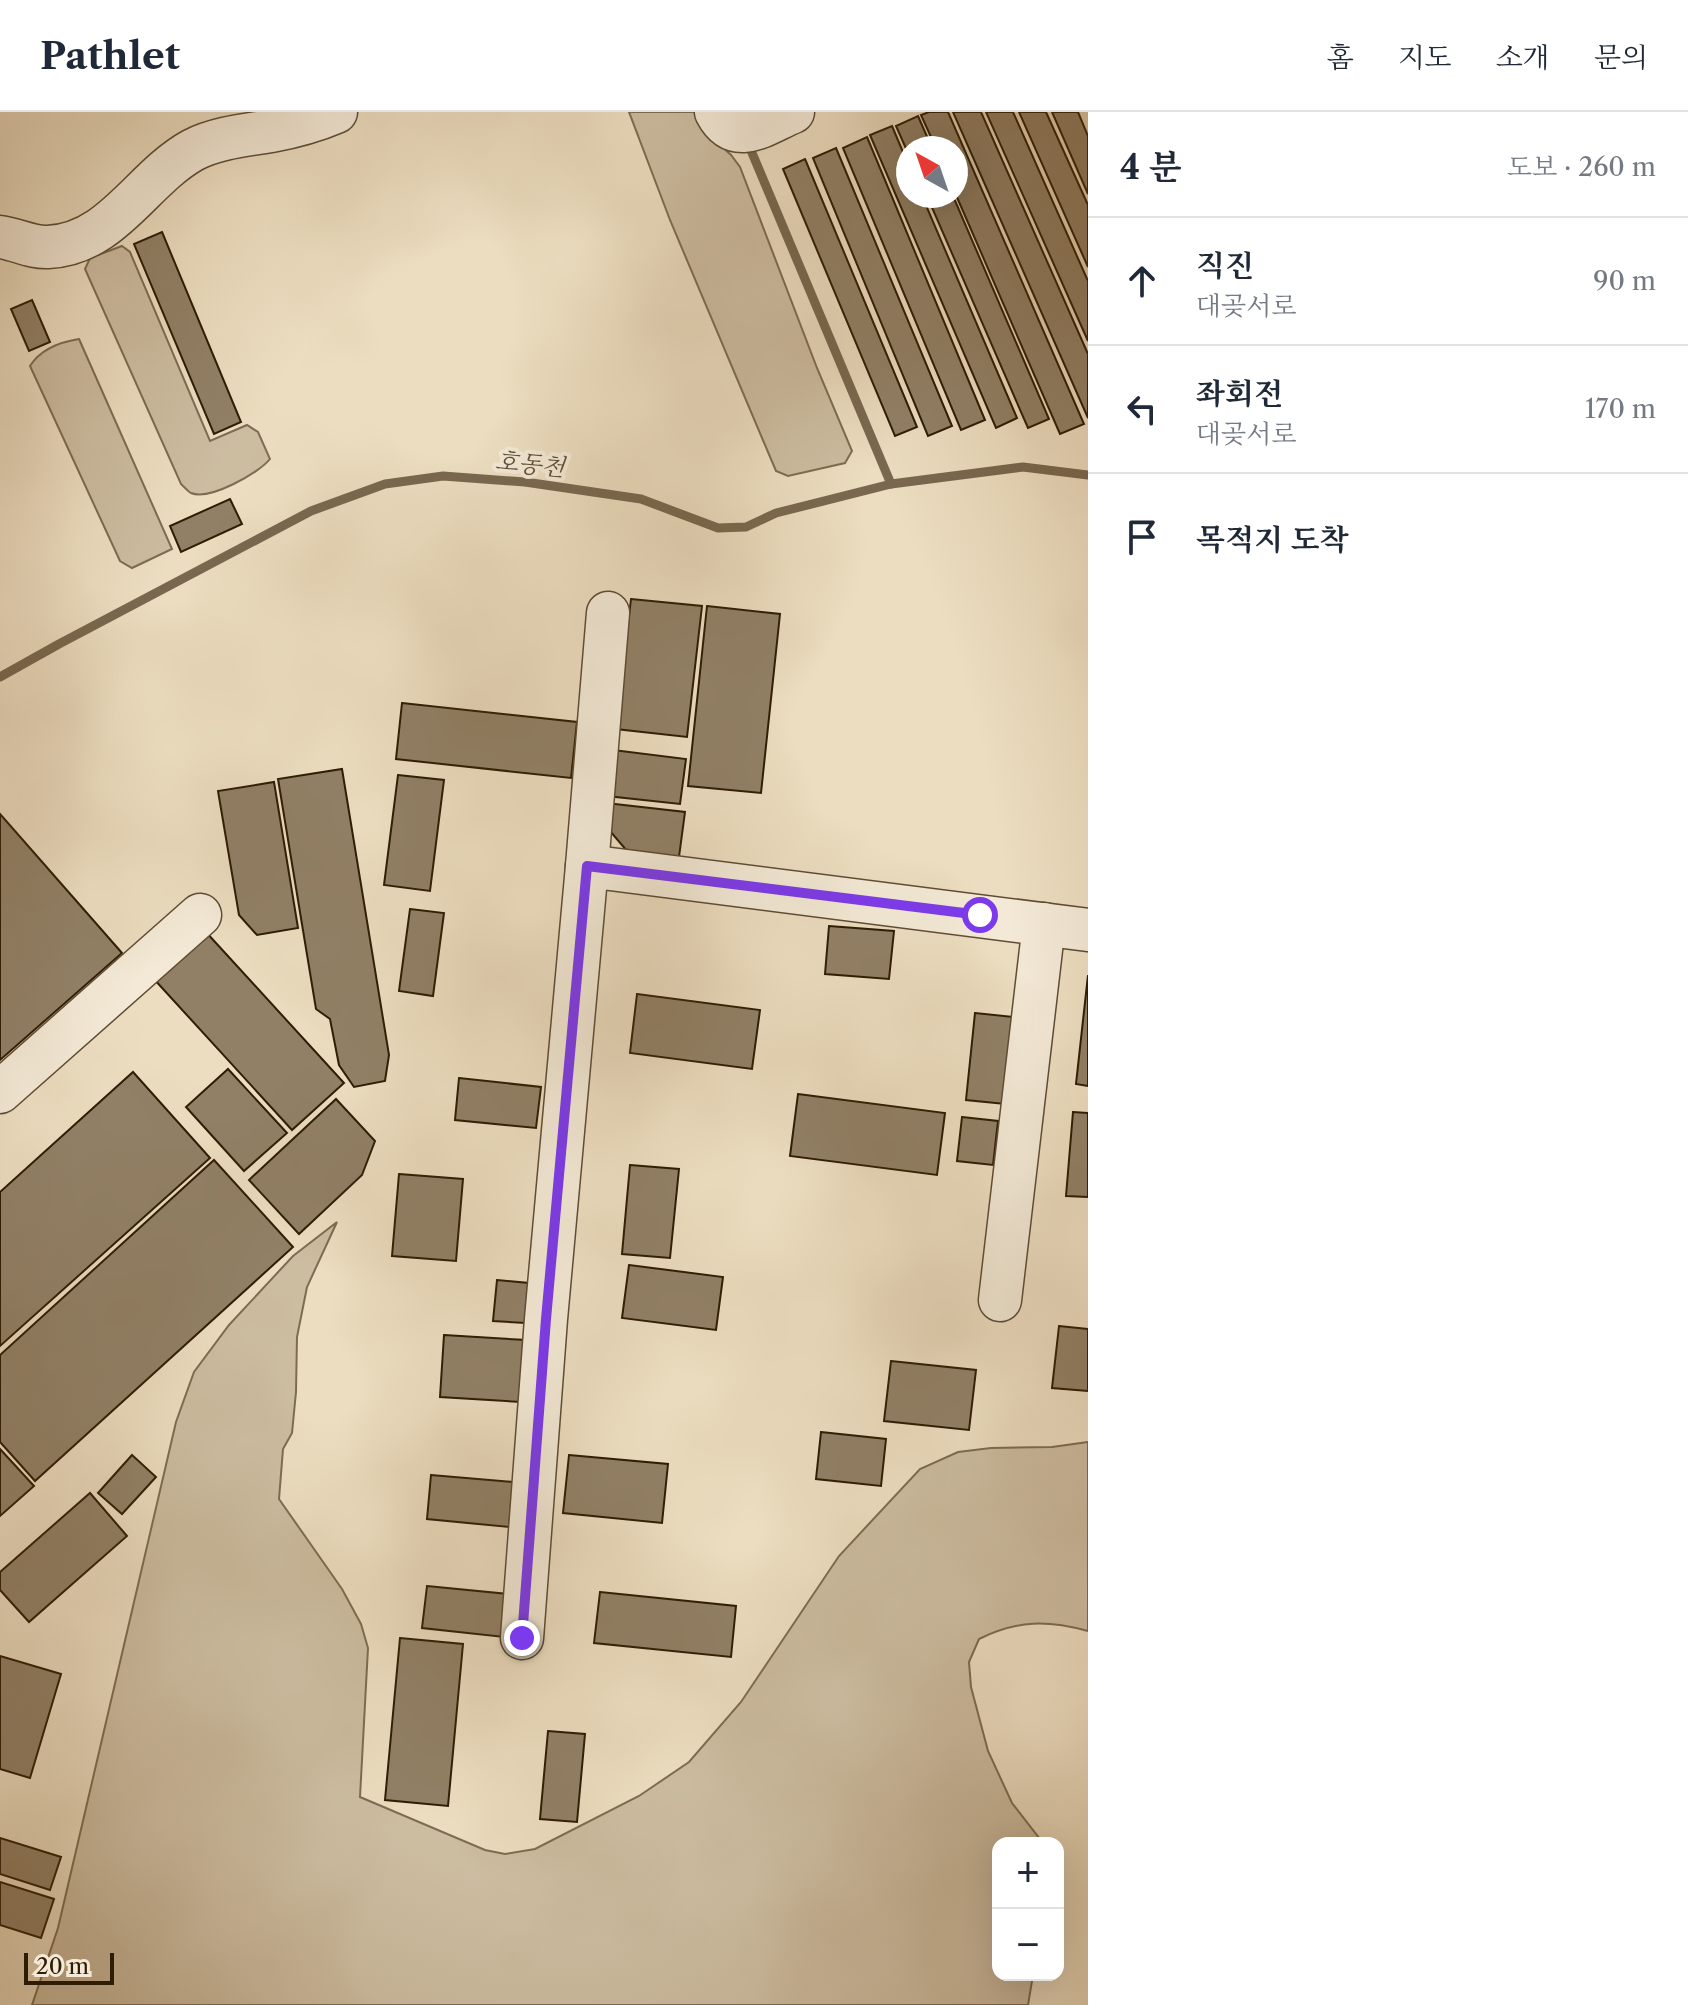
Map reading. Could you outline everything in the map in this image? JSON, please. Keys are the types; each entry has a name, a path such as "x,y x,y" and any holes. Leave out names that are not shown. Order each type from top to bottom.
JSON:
{"street":[{"path":"716,112 724,127 737,132 757,128 793,112"},
{"path":"0,237 46,247 82,241 116,218 165,172 194,150 326,116"},
{"path":"522,1638 546,1319 608,613"},
{"path":"587,866 1088,930"},
{"path":"0,1092 200,915"},
{"path":"1000,1300 1044,924"}],"shaded area":[{"path":"629,112 699,112 709,135 740,167 852,451 845,463 788,476 776,471 670,220"},
{"path":"122,246 130,252 210,441 247,425 258,432 270,459 233,484 199,494 190,493 181,484 85,269 90,258"},
{"path":"79,339 172,549 132,568 120,561 30,366 39,355 51,348"},
{"path":"337,1222 307,1287 297,1337 292,1433 283,1449 279,1499 342,1589 361,1624 368,1648 360,1797 485,1850 505,1854 535,1849 639,1796 689,1762 741,1702 839,1556 920,1469 958,1452 1088,1442 1088,1631 1046,1624 1007,1628 979,1639 969,1662 971,1687 988,1751 1012,1803 1038,1837 992,1837 992,1981 1032,1981 1028,2005 32,2005 58,1928 176,1422 194,1372 229,1325 293,1256"}],"building":[{"path":"948,112 958,136 931,136 921,115"},
{"path":"953,112 981,112 1088,354 1088,418 968,146 968,136 964,136"},
{"path":"986,112 1013,112 1088,281 1088,341"},
{"path":"1019,112 1046,112 1088,205 1088,267"},
{"path":"1052,112 1078,112 1088,136 1088,194"},
{"path":"918,116 927,136 900,136 896,126"},
{"path":"892,126 896,136 896,195 870,135"},
{"path":"867,137 985,420 961,430 843,148"},
{"path":"836,148 952,426 928,436 813,158"},
{"path":"968,158 1084,424 1060,434 962,208 968,208"},
{"path":"805,159 917,427 895,436 783,169"},
{"path":"901,208 927,208 1017,418 996,428"},
{"path":"932,208 958,208 1049,419 1028,428"},
{"path":"162,232 241,422 214,434 134,244"},
{"path":"32,300 50,342 29,351 11,309"},
{"path":"230,499 242,524 181,552 170,526"},
{"path":"631,599 702,606 687,737 616,729"},
{"path":"707,606 780,614 761,793 688,786"},
{"path":"402,703 577,722 571,778 396,759"},
{"path":"613,750 686,759 680,804 607,796"},
{"path":"342,769 389,1055 385,1081 354,1087 339,1065 330,1019 316,1009 278,779"},
{"path":"398,775 444,780 430,891 384,885"},
{"path":"274,782 298,928 257,935 239,915 218,791"},
{"path":"606,803 685,812 679,857 627,851 604,824"},
{"path":"0,814 122,953 0,1060"},
{"path":"410,909 444,913 433,996 399,991"},
{"path":"829,926 894,931 889,979 825,974"},
{"path":"205,931 344,1083 292,1130 153,978"},
{"path":"1088,975 1088,1086 1076,1084"},
{"path":"637,994 760,1010 752,1069 630,1053"},
{"path":"975,1013 1024,1018 1015,1105 966,1100"},
{"path":"228,1069 287,1133 244,1171 186,1107"},
{"path":"133,1072 210,1158 0,1346 0,1192"},
{"path":"459,1078 541,1087 536,1128 455,1120"},
{"path":"798,1094 945,1113 937,1175 790,1156"},
{"path":"336,1099 375,1141 362,1175 299,1234 249,1180"},
{"path":"1073,1112 1088,1113 1088,1197 1066,1196"},
{"path":"962,1117 998,1121 993,1165 957,1161"},
{"path":"214,1160 293,1247 35,1481 0,1442 0,1355"},
{"path":"630,1165 679,1169 670,1258 622,1254"},
{"path":"399,1174 463,1179 456,1261 392,1256"},
{"path":"629,1265 723,1277 716,1330 622,1318"},
{"path":"497,1280 529,1283 525,1323 493,1321"},
{"path":"1059,1326 1088,1329 1088,1391 1052,1388"},
{"path":"444,1335 526,1340 521,1402 440,1397"},
{"path":"891,1361 976,1370 969,1430 884,1421"},
{"path":"821,1432 886,1439 881,1486 816,1479"},
{"path":"0,1449 34,1486 0,1516"},
{"path":"132,1455 156,1477 122,1514 98,1493"},
{"path":"569,1455 668,1464 662,1523 563,1513"},
{"path":"431,1475 513,1482 509,1527 427,1519"},
{"path":"90,1493 127,1536 29,1622 0,1590 0,1572"},
{"path":"427,1586 508,1594 504,1637 422,1628"},
{"path":"600,1592 736,1606 731,1657 594,1643"},
{"path":"400,1638 463,1644 448,1806 385,1800"},
{"path":"0,1656 61,1674 30,1778 0,1769"},
{"path":"548,1731 585,1734 577,1822 540,1819"},
{"path":"0,1838 61,1857 50,1890 0,1874"},
{"path":"0,1882 54,1899 41,1938 0,1925"}],"waterway":[{"path":"750,148 891,484"},
{"name":"호동천","path":"0,677 311,511 385,484 443,476 525,482 641,499 718,528 746,527 776,513 891,484 1023,467 1088,475"}],"route":[{"path":"522,1638 546,1319 587,866 980,915"}]}
